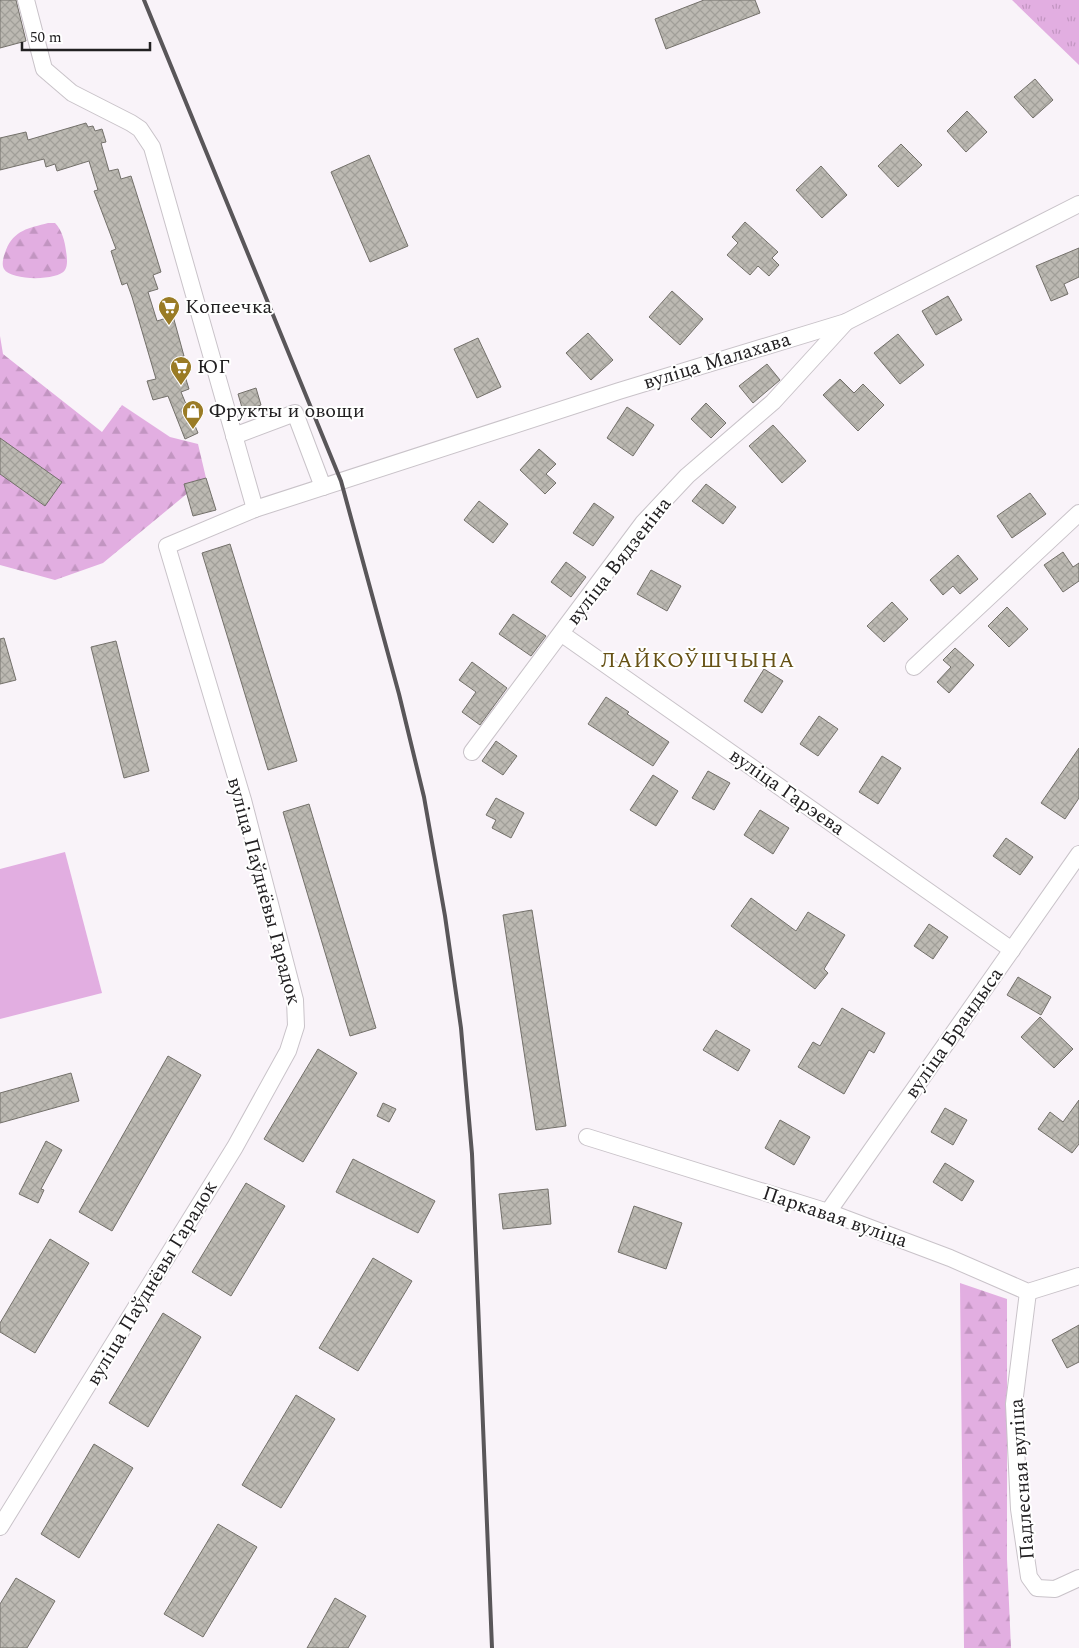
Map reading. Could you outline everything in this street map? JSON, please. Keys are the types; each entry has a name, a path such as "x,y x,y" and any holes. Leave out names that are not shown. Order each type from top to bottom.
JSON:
{"street":[{"path":"26,0 44,69 72,93 136,126 152,146 255,509"},
{"name":"вуліца Малахава","path":"341,481 619,391 846,322 1079,204"},
{"name":"вуліца Вядзеніна","path":"472,752 562,634 643,523 687,476 773,402 846,322"},
{"path":"234,436 295,413 323,487"},
{"name":"вуліца Паўднёвы Гарадок","path":"0,1527 235,1147 288,1051 296,1026 295,1000 243,800 168,546 255,509 341,481"},
{"path":"914,667 1079,513"},
{"name":"вуліца Гарэева","path":"562,634 1012,950"},
{"name":"вуліца Брандыса","path":"828,1212 1079,854"},
{"name":"Паркавая вуліца","path":"586,1137 828,1212 950,1258 1028,1292"},
{"path":"1028,1292 1079,1276"},
{"name":"Падлесная вуліца","path":"1028,1292 1014,1404 1020,1509 1029,1577 1037,1588 1055,1589 1079,1578"}],"green space":[{"path":"1012,0 1079,0 1079,65"},
{"path":"48,223 55,223 63,236 67,258 65,270 61,274 44,278 16,276 8,273 3,267 3,260 9,243 13,238 23,231"},
{"path":"0,336 3,354 102,432 122,405 170,437 198,444 206,478 103,563 55,580 0,565"},
{"path":"65,852 102,993 0,1019 0,869"},
{"path":"960,1283 1007,1299 1007,1559 1011,1648 964,1648"}],"building":[{"path":"0,0 16,0 26,41 0,48"},
{"path":"704,0 755,0 760,13 666,49 655,19"},
{"path":"1035,79 1053,100 1033,118 1014,97"},
{"path":"967,111 987,132 966,152 947,131"},
{"path":"86,123 88,127 93,126 95,131 102,129 106,142 101,143 109,171 118,169 121,179 131,176 150,236 161,272 153,275 158,289 148,292 157,321 173,316 184,356 179,357 189,389 181,392 198,433 185,439 168,396 153,400 147,381 156,379 132,297 127,283 122,285 111,251 116,249 94,191 98,190 89,161 57,171 55,164 46,167 44,159 0,170 0,138 26,132 28,140"},
{"path":"901,144 922,165 898,187 878,166"},
{"path":"369,155 408,246 370,262 331,172"},
{"path":"821,166 847,195 822,218 796,190"},
{"path":"745,222 778,252 772,258 779,265 769,276 758,266 750,275 727,255 738,243 732,237"},
{"path":"1079,248 1079,277 1064,284 1068,294 1051,301 1036,266"},
{"path":"672,291 703,319 680,345 649,317"},
{"path":"948,296 962,320 936,335 922,311"},
{"path":"588,333 613,360 591,380 566,353"},
{"path":"898,334 924,365 900,384 874,353"},
{"path":"478,338 501,387 477,398 454,349"},
{"path":"767,364 780,380 753,403 739,386"},
{"path":"840,379 854,393 863,384 884,405 858,431 823,395"},
{"path":"256,388 261,405 243,411 238,394"},
{"path":"706,403 726,423 711,438 691,419"},
{"path":"627,407 654,425 633,456 607,438"},
{"path":"773,425 806,461 782,483 749,446"},
{"path":"0,438 62,482 45,506 0,474"},
{"path":"539,449 556,464 546,474 556,483 545,494 520,470"},
{"path":"206,478 216,510 193,516 184,484"},
{"path":"706,484 736,507 723,524 692,501"},
{"path":"1030,493 1046,514 1012,538 997,516"},
{"path":"479,501 508,524 493,543 464,520"},
{"path":"594,503 614,517 593,546 573,533"},
{"path":"230,544 297,761 268,770 202,553"},
{"path":"1063,552 1073,567 1079,563 1079,581 1063,592 1044,565"},
{"path":"958,555 978,579 960,594 953,586 943,595 930,580"},
{"path":"566,562 586,577 571,597 551,582"},
{"path":"651,570 681,586 667,611 637,594"},
{"path":"892,602 908,619 884,642 867,626"},
{"path":"1007,607 1028,629 1009,647 988,626"},
{"path":"513,614 546,636 531,656 499,634"},
{"path":"4,638 16,680 0,684 0,639"},
{"path":"116,641 149,771 124,778 91,647"},
{"path":"955,648 974,665 949,693 937,682 951,667 943,660"},
{"path":"472,662 507,688 480,725 462,712 476,692 459,680"},
{"path":"764,669 783,681 762,713 744,701"},
{"path":"606,697 629,712 627,714 669,742 653,766 588,724"},
{"path":"819,716 838,729 818,756 800,744"},
{"path":"496,741 517,756 503,775 482,761"},
{"path":"1079,748 1079,798 1065,819 1041,803"},
{"path":"882,756 901,768 878,804 859,792"},
{"path":"708,771 730,783 714,810 692,798"},
{"path":"653,775 678,791 656,826 630,810"},
{"path":"496,798 524,813 511,838 492,828 496,820 486,815"},
{"path":"309,804 376,1028 350,1036 283,812"},
{"path":"760,810 789,828 773,854 744,835"},
{"path":"1006,838 1033,857 1020,875 993,856"},
{"path":"751,898 796,931 808,912 845,935 824,969 828,973 815,989 731,926"},
{"path":"532,910 566,1126 536,1130 503,915"},
{"path":"929,924 948,937 933,959 914,946"},
{"path":"1018,977 1051,997 1041,1015 1007,995"},
{"path":"842,1008 885,1033 874,1053 869,1050 844,1094 798,1067 813,1042 820,1046"},
{"path":"1040,1017 1073,1049 1054,1068 1021,1037"},
{"path":"716,1030 750,1050 738,1071 703,1050"},
{"path":"318,1049 357,1073 303,1162 264,1139"},
{"path":"168,1056 201,1075 112,1231 79,1212"},
{"path":"71,1073 79,1101 0,1123 0,1093"},
{"path":"1079,1100 1079,1144 1072,1153 1038,1129 1050,1112 1063,1122"},
{"path":"383,1103 396,1109 389,1122 377,1116"},
{"path":"945,1108 967,1120 953,1145 931,1132"},
{"path":"780,1120 810,1137 794,1165 765,1148"},
{"path":"46,1141 62,1150 41,1189 44,1190 38,1203 19,1194"},
{"path":"353,1159 435,1201 418,1233 336,1192"},
{"path":"945,1163 974,1181 962,1201 933,1182"},
{"path":"246,1183 285,1206 231,1296 192,1272"},
{"path":"548,1189 551,1224 503,1229 499,1194"},
{"path":"634,1206 682,1223 666,1269 618,1252"},
{"path":"50,1239 89,1263 35,1353 0,1332 0,1323"},
{"path":"373,1258 412,1281 358,1371 319,1348"},
{"path":"163,1313 201,1337 148,1427 109,1403"},
{"path":"1079,1325 1079,1362 1067,1368 1052,1340"},
{"path":"296,1395 335,1419 281,1508 242,1485"},
{"path":"94,1444 133,1468 79,1558 41,1534"},
{"path":"218,1524 257,1547 203,1637 164,1614"},
{"path":"16,1578 55,1601 27,1648 0,1648 0,1604"},
{"path":"335,1598 366,1616 348,1648 307,1648"}],"railway":[{"path":"144,0 341,481 399,694 424,797 445,916 461,1028 472,1154 492,1648"}],"place":[{"name":"Копеечка","path":"169,326"},
{"name":"ЮГ","path":"181,386"},
{"name":"Фрукты и овощи","path":"193,430"}],"district":[{"name":"ЛАЙКОЎШЧЫНА","path":"698,661"}]}
